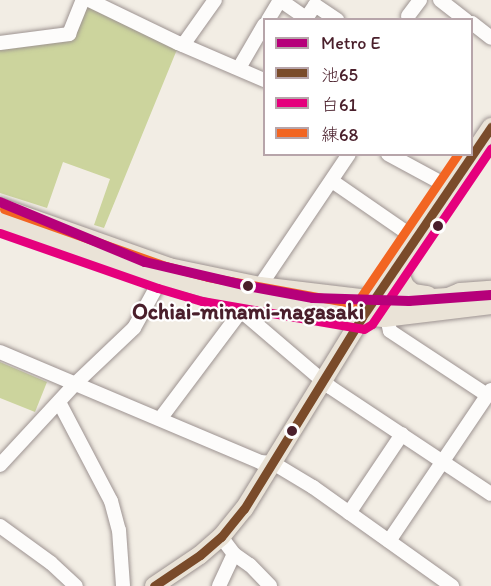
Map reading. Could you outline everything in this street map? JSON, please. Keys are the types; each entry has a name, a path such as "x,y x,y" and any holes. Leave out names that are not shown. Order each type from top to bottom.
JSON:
{"main road":[{"path":"475,144 491,127"},
{"path":"154,586 200,555 221,537 244,508 362,317 451,188 468,156"},
{"path":"0,207 169,267 260,286 374,300 448,297 460,292 491,290"},
{"path":"0,220 243,304 387,318 491,305"},
{"path":"404,256 400,274 408,290 448,297"}],"street":[{"path":"0,43 69,34 83,0"},
{"path":"89,0 183,45 263,80"},
{"path":"183,45 215,0"},
{"path":"269,18 280,0 305,18"},
{"path":"408,16 420,0"},
{"path":"440,0 463,18"},
{"path":"307,18 315,5 334,18"},
{"path":"473,24 491,38"},
{"path":"238,68 263,27"},
{"path":"260,286 348,156"},
{"path":"392,156 451,188"},
{"path":"332,181 416,239"},
{"path":"0,465 76,383 134,328 162,277"},
{"path":"160,419 243,304 323,382 491,494"},
{"path":"387,318 390,331 489,393 389,541"},
{"path":"0,352 260,462 273,463 349,513 452,586"},
{"path":"58,402 111,501 119,530 123,586"},
{"path":"349,513 402,434"},
{"path":"0,526 51,563 76,586"},
{"path":"221,537 234,554 250,565 270,586"},
{"path":"219,586 234,554"}],"green space":[{"path":"89,5 178,47 104,228 94,225 110,179 63,162 47,208 0,193 0,45 69,37 84,7"},
{"path":"0,362 47,382 35,412 0,398"}],"metro line":[{"name":"E","path":"0,202 145,262 248,286 313,298 409,301 491,295"}],"transit line":[{"name":"池65","path":"473,154 491,127"},
{"name":"白61","path":"0,233 202,301 364,329 372,324 491,148"},
{"name":"練68","path":"4,209 166,266 208,277 356,304 457,156"},
{"name":"池65","path":"154,586 200,555 221,537 244,509 362,317 471,156"}],"place":[{"name":"Ochiai-minami-nagasaki","path":"248,286"}]}
